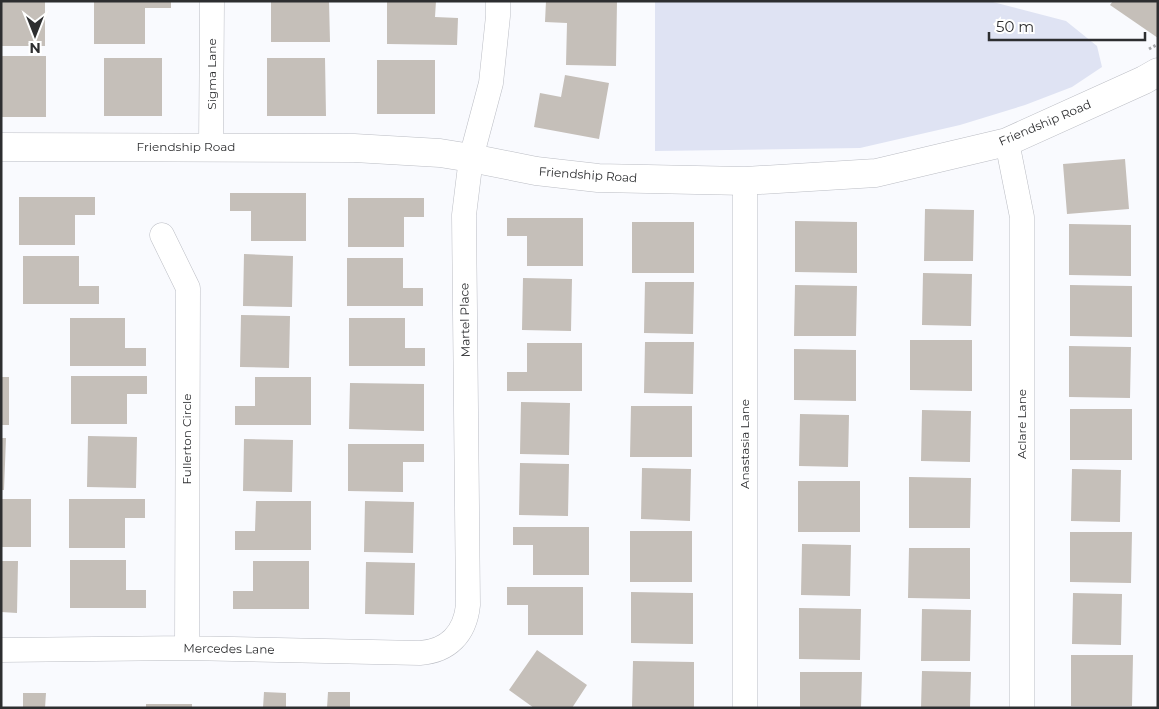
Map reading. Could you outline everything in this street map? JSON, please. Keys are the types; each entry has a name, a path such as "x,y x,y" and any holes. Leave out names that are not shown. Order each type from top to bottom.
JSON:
{"street":[{"name":"Sigma Lane","path":"212,1 212,147"},
{"name":"Martel Place","path":"454,639 464,624 468,606 464,215 471,158 492,83 498,1"},
{"name":"Friendship Road","path":"1,147 354,148 440,153 536,172 598,178 746,181 876,173 1007,142 1144,80 1150,62"},
{"name":"Aclare Lane","path":"1007,142 1022,217 1022,708"},
{"name":"Anastasia Lane","path":"746,181 746,708"},
{"name":"Fullerton Circle","path":"162,235 188,288 187,648"},
{"name":"Mercedes Lane","path":"1,650 187,648 420,653 438,650 454,639"}],"path":[{"path":"1150,62 1158,44"}],"shaded area":[{"path":"655,1 989,1 1066,21 1097,46 1102,67 1072,87 1025,105 960,125 860,148 655,151"}],"building":[{"path":"1,1 45,1 45,46 1,46"},
{"path":"94,1 171,1 171,8 145,8 145,44 94,44"},
{"path":"271,1 329,1 330,42 271,42"},
{"path":"387,1 436,1 435,17 458,18 457,45 387,44"},
{"path":"546,1 617,1 616,66 566,65 567,23 545,22"},
{"path":"1113,1 1158,1 1158,38 1110,5"},
{"path":"1,56 46,56 46,117 1,117"},
{"path":"104,58 162,58 162,116 104,116"},
{"path":"267,58 325,58 326,116 267,116"},
{"path":"377,60 435,60 435,114 377,114"},
{"path":"565,75 609,83 599,139 534,127 540,93 561,97"},
{"path":"1125,159 1129,209 1067,214 1063,164"},
{"path":"230,193 306,193 306,241 251,241 251,211 230,211"},
{"path":"19,197 95,197 95,215 75,215 75,245 19,245"},
{"path":"348,198 424,198 424,217 404,217 404,247 348,247"},
{"path":"925,209 974,210 973,261 924,261"},
{"path":"507,218 583,218 583,266 527,266 527,236 507,236"},
{"path":"795,221 857,222 857,273 795,272"},
{"path":"632,222 694,222 694,273 632,273"},
{"path":"1069,224 1131,225 1131,276 1069,275"},
{"path":"244,254 293,256 292,307 243,306"},
{"path":"23,256 79,256 79,286 99,286 99,304 23,304"},
{"path":"347,258 403,258 403,288 423,288 423,306 347,306"},
{"path":"923,273 972,274 971,326 922,325"},
{"path":"523,278 572,279 571,331 522,330"},
{"path":"645,282 694,282 693,334 644,333"},
{"path":"795,285 857,286 856,336 794,336"},
{"path":"1070,285 1132,286 1132,337 1070,336"},
{"path":"241,315 290,316 289,368 240,367"},
{"path":"70,318 125,318 125,348 146,348 146,366 70,366"},
{"path":"349,318 405,318 405,348 425,348 425,366 349,366"},
{"path":"910,340 972,340 972,391 910,390"},
{"path":"645,342 694,342 693,394 644,393"},
{"path":"527,343 582,343 582,391 507,391 507,372 527,372"},
{"path":"1069,346 1131,347 1130,398 1069,397"},
{"path":"794,349 856,350 856,401 794,400"},
{"path":"71,376 147,376 147,394 127,394 127,424 71,424"},
{"path":"1,377 9,377 9,425 1,425"},
{"path":"255,377 311,377 311,425 235,425 235,406 255,406"},
{"path":"350,383 424,384 424,431 349,429"},
{"path":"521,402 570,403 569,455 520,454"},
{"path":"631,406 692,406 692,457 630,457"},
{"path":"1070,409 1132,409 1132,460 1070,460"},
{"path":"922,410 971,411 970,462 921,461"},
{"path":"800,414 849,415 848,467 799,466"},
{"path":"88,436 137,437 136,488 87,487"},
{"path":"1,438 6,438 4,490 1,490"},
{"path":"244,439 293,440 292,492 243,491"},
{"path":"348,444 424,444 424,462 403,462 403,492 348,491"},
{"path":"520,463 569,464 568,516 519,515"},
{"path":"642,468 691,469 690,521 641,519"},
{"path":"1072,469 1121,470 1120,522 1071,521"},
{"path":"909,477 971,478 970,528 909,528"},
{"path":"798,481 860,481 860,532 798,532"},
{"path":"1,499 31,499 31,547 1,547"},
{"path":"69,499 145,499 145,518 125,518 125,548 69,548"},
{"path":"256,501 311,501 311,550 235,550 235,531 255,531"},
{"path":"365,501 414,502 413,553 364,552"},
{"path":"513,527 589,527 589,575 533,575 533,545 513,545"},
{"path":"630,531 692,531 692,582 630,582"},
{"path":"1070,532 1132,532 1131,583 1070,582"},
{"path":"802,544 851,545 850,596 801,595"},
{"path":"909,548 970,548 970,599 908,598"},
{"path":"70,560 126,560 126,590 146,590 146,608 70,608"},
{"path":"1,561 18,561 17,613 1,612"},
{"path":"253,561 309,561 309,609 233,609 233,591 253,591"},
{"path":"366,562 415,563 414,615 365,614"},
{"path":"507,587 583,587 583,635 528,635 528,605 507,605"},
{"path":"631,592 693,593 693,644 631,643"},
{"path":"1073,593 1122,594 1121,645 1072,644"},
{"path":"799,608 861,609 860,660 799,659"},
{"path":"922,609 971,610 970,661 921,661"},
{"path":"537,650 587,685 572,708 534,708 509,690"},
{"path":"1071,655 1133,655 1132,706 1071,706"},
{"path":"633,661 694,662 694,708 632,708"},
{"path":"922,671 971,672 970,708 921,708"},
{"path":"800,672 862,672 861,708 800,708"},
{"path":"264,692 286,693 286,708 263,708"},
{"path":"328,692 350,692 350,708 327,708"},
{"path":"23,693 46,693 45,708 23,708"},
{"path":"146,704 192,704 192,708 146,708"}]}
